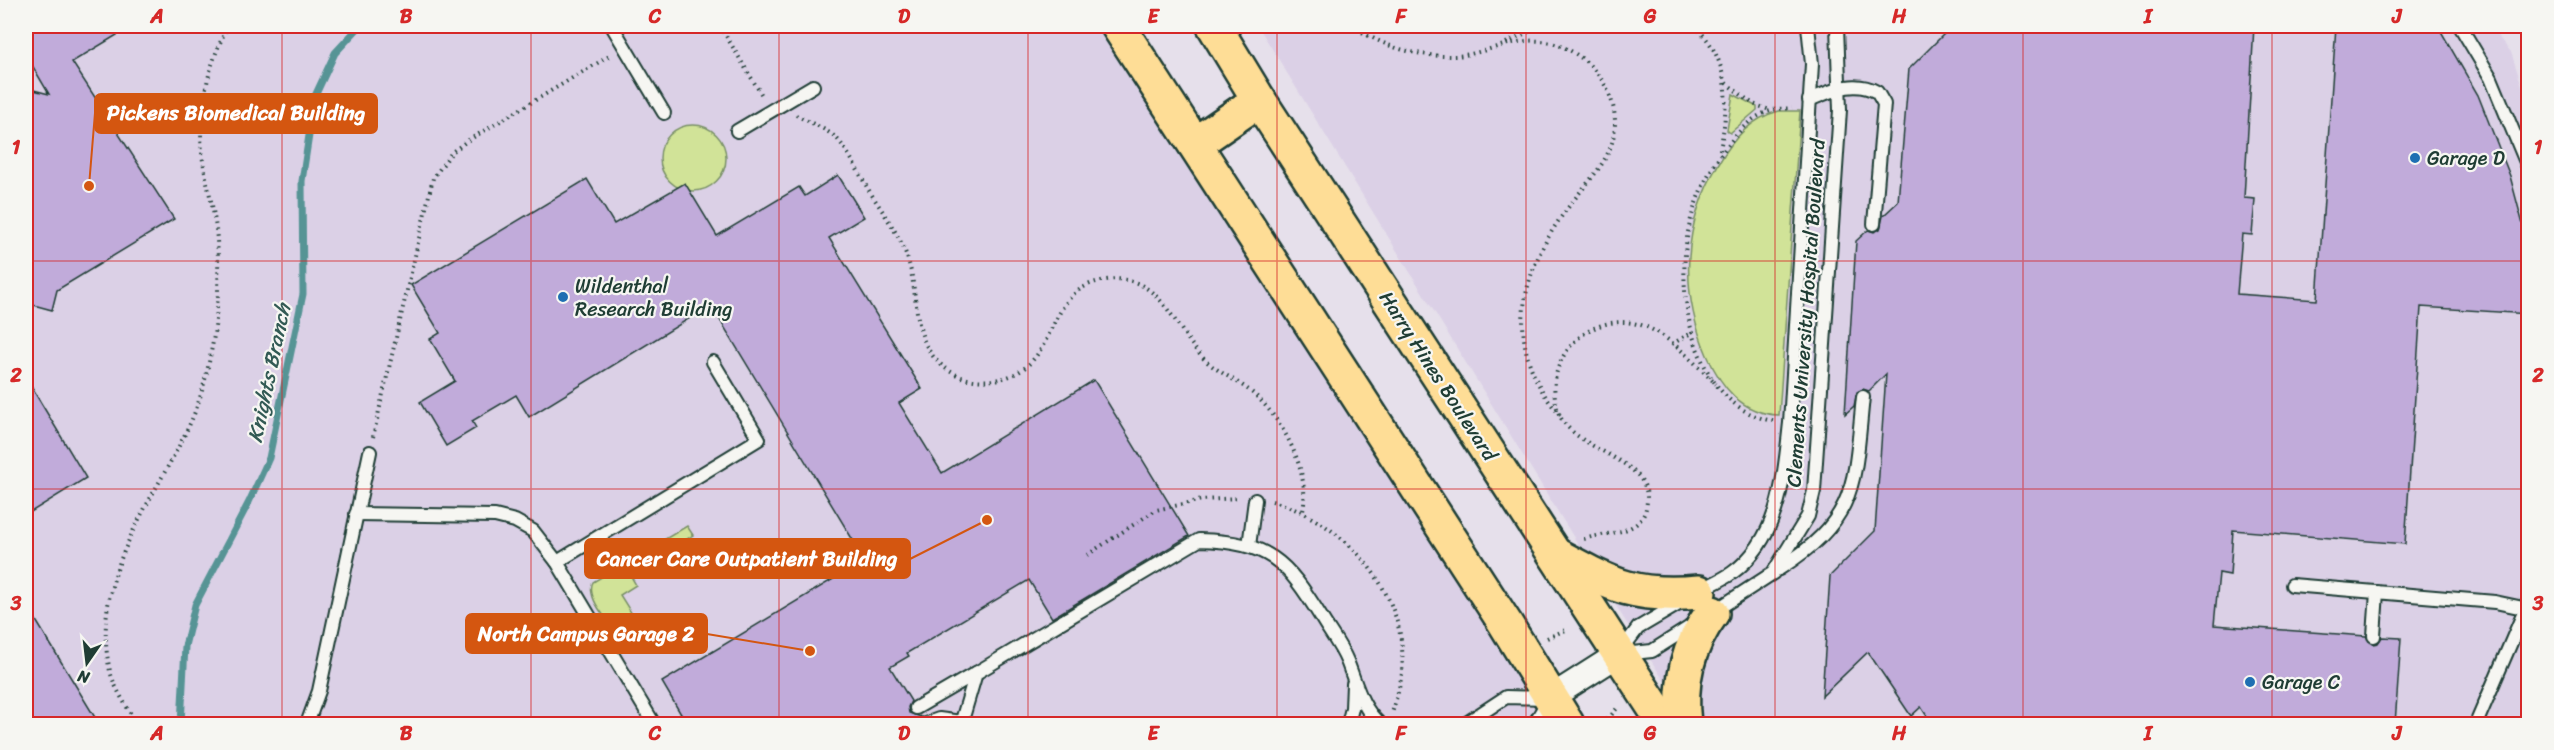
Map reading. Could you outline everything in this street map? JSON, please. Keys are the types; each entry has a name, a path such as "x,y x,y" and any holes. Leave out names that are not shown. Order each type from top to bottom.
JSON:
{"main road":[{"path":"1118,26 1499,614 1550,716"},
{"name":"Harry Hines Boulevard","path":"1214,26 1259,100 1564,547 1619,654 1665,724"},
{"path":"1195,144 1259,100"},
{"path":"1564,547 1599,578 1632,591 1705,602 1684,672 1682,702 1684,724"}],"street":[{"path":"1550,716 1619,654"}],"lane":[{"path":"612,26 664,113"},
{"name":"Clements University Hospital Boulevard","path":"1619,654 1652,651 1705,602 1744,562 1768,527 1780,497 1790,423 1806,104 1812,64 1808,26"},
{"name":"Clements University Hospital Boulevard","path":"1619,654 1638,628 1773,573 1808,516 1814,491 1828,319 1841,88 1837,26"},
{"path":"2460,26 2491,78 2529,166"},
{"path":"1806,104 1841,88 1854,85 1877,92 1884,104 1874,224"},
{"path":"737,131 813,86"},
{"path":"557,562 759,439 713,362"},
{"path":"1773,573 1817,543 1844,509 1856,461 1863,396"},
{"path":"307,724 319,691 370,452"},
{"path":"1249,546 1255,500"},
{"path":"356,514 495,516 515,521 533,531 557,562 654,724"},
{"path":"916,708 1198,540 1224,540 1249,546 1284,564 1300,583 1347,660 1353,683 1373,718 1385,722"},
{"path":"2292,585 2495,602 2528,607 2476,724"},
{"path":"2374,636 2377,592"},
{"path":"925,724 939,719 961,723 976,673"},
{"path":"1348,724 1352,708 1353,683"},
{"path":"1465,724 1506,697 1550,716"}],"path":[{"path":"136,724 111,675 106,640 109,609 125,546 195,413 212,348 216,310 216,231 202,153 201,121 212,65 228,26"},
{"path":"720,26 762,96 837,139 904,248 911,267 920,335 934,360 960,376 974,380 1002,379 1026,367 1038,357 1064,304 1082,288 1105,280 1128,280 1139,284 1160,297 1191,344 1207,362 1250,390 1272,416 1282,430 1297,464 1302,483 1303,512"},
{"path":"1352,26 1372,39 1404,52 1457,56 1528,40 1554,43 1578,55 1598,73 1610,97 1615,123 1611,150 1598,173 1554,227 1531,270 1522,314 1527,357 1544,398 1580,439 1630,468 1641,478 1646,489 1645,512 1639,522 1630,529 1564,547"},
{"path":"1502,45 1540,26"},
{"path":"1694,26 1713,49 1725,81 1727,110 1719,157 1694,209 1688,232 1684,280 1693,332 1707,368 1726,398 1755,418 1777,422"},
{"path":"370,452 428,192 441,165 467,141 624,47"},
{"path":"1725,81 1746,100 1770,110"},
{"path":"1719,157 1753,119 1770,110 1806,104"},
{"path":"1560,415 1555,396 1558,365 1574,341 1586,331 1613,321 1644,326 1672,344 1716,384"},
{"path":"1672,344 1693,332"},
{"path":"1087,555 1156,510 1202,500 1236,498 1272,501 1303,512 1335,532 1353,548 1368,564 1389,602 1397,624 1402,673 1385,722"},
{"path":"1546,638 1568,629"},
{"path":"1604,724 1618,707"}],"shaded area":[{"path":"26,26 1105,26 1548,724 26,724"},
{"path":"1258,26 2489,26 2511,52 2528,105 2528,724 1692,724 1626,622"}],"green space":[{"path":"1733,94 1757,107 1757,110 1730,133 1727,130"},
{"path":"1779,111 1800,111 1779,415 1754,410 1744,404 1734,397 1719,378 1698,331 1689,282 1689,257 1698,209 1719,163 1730,146 1751,124"},
{"path":"693,125 705,128 716,135 723,146 726,158 723,170 716,181 705,188 693,191 681,188 670,181 663,170 660,158 663,146 670,135 681,128"},
{"path":"687,526 693,535 684,541 691,553 660,571 647,552 625,566 636,585 620,595 642,630 627,631 613,625 598,608 592,594 593,582"}],"building":[{"path":"26,26 132,26 72,62 174,219 57,290 52,310 26,303 26,88 49,94 26,55"},
{"path":"1952,26 2254,26 2244,198 2255,199 2252,235 2242,234 2237,294 2317,300 2336,26 2438,26 2478,95 2510,176 2529,247 2529,314 2421,307 2405,544 2233,530 2230,575 2219,573 2214,625 2366,636 2373,644 2378,643 2382,637 2401,638 2395,724 1932,724 1921,707 1911,716 1868,652 1822,696 1830,576 1875,531 1886,374 1869,391 1863,389 1857,392 1854,406 1845,414 1856,241 1868,230 1874,232 1880,229 1883,216 1898,202 1909,69"},
{"path":"838,175 864,217 829,238 922,389 899,403 942,473 1094,380 1189,536 1052,618 1029,580 907,653 909,656 890,667 911,701 908,707 909,713 921,717 917,724 694,724 691,717 682,716 662,682 865,560 711,305 529,417 516,395 472,421 476,428 446,446 420,402 455,381 430,339 440,333 411,285 587,179 614,224 685,183 717,236 799,187 805,196"},
{"path":"26,378 86,478 26,515"},
{"path":"26,604 99,724 26,724"}],"waterway":[{"name":"Knights Branch","path":"181,724 185,646 195,605 249,502 269,458 303,294 302,181 315,96 335,53 360,26"}],"place":[{"name":"Garage D","path":"2415,158"},
{"name":"Pickens Biomedical Building","path":"89,186"},
{"name":"Wildenthal Research Building","path":"563,297"},
{"name":"Cancer Care Outpatient Building","path":"987,520"},
{"name":"North Campus Garage 2","path":"810,651"},
{"name":"Garage C","path":"2250,682"}]}
